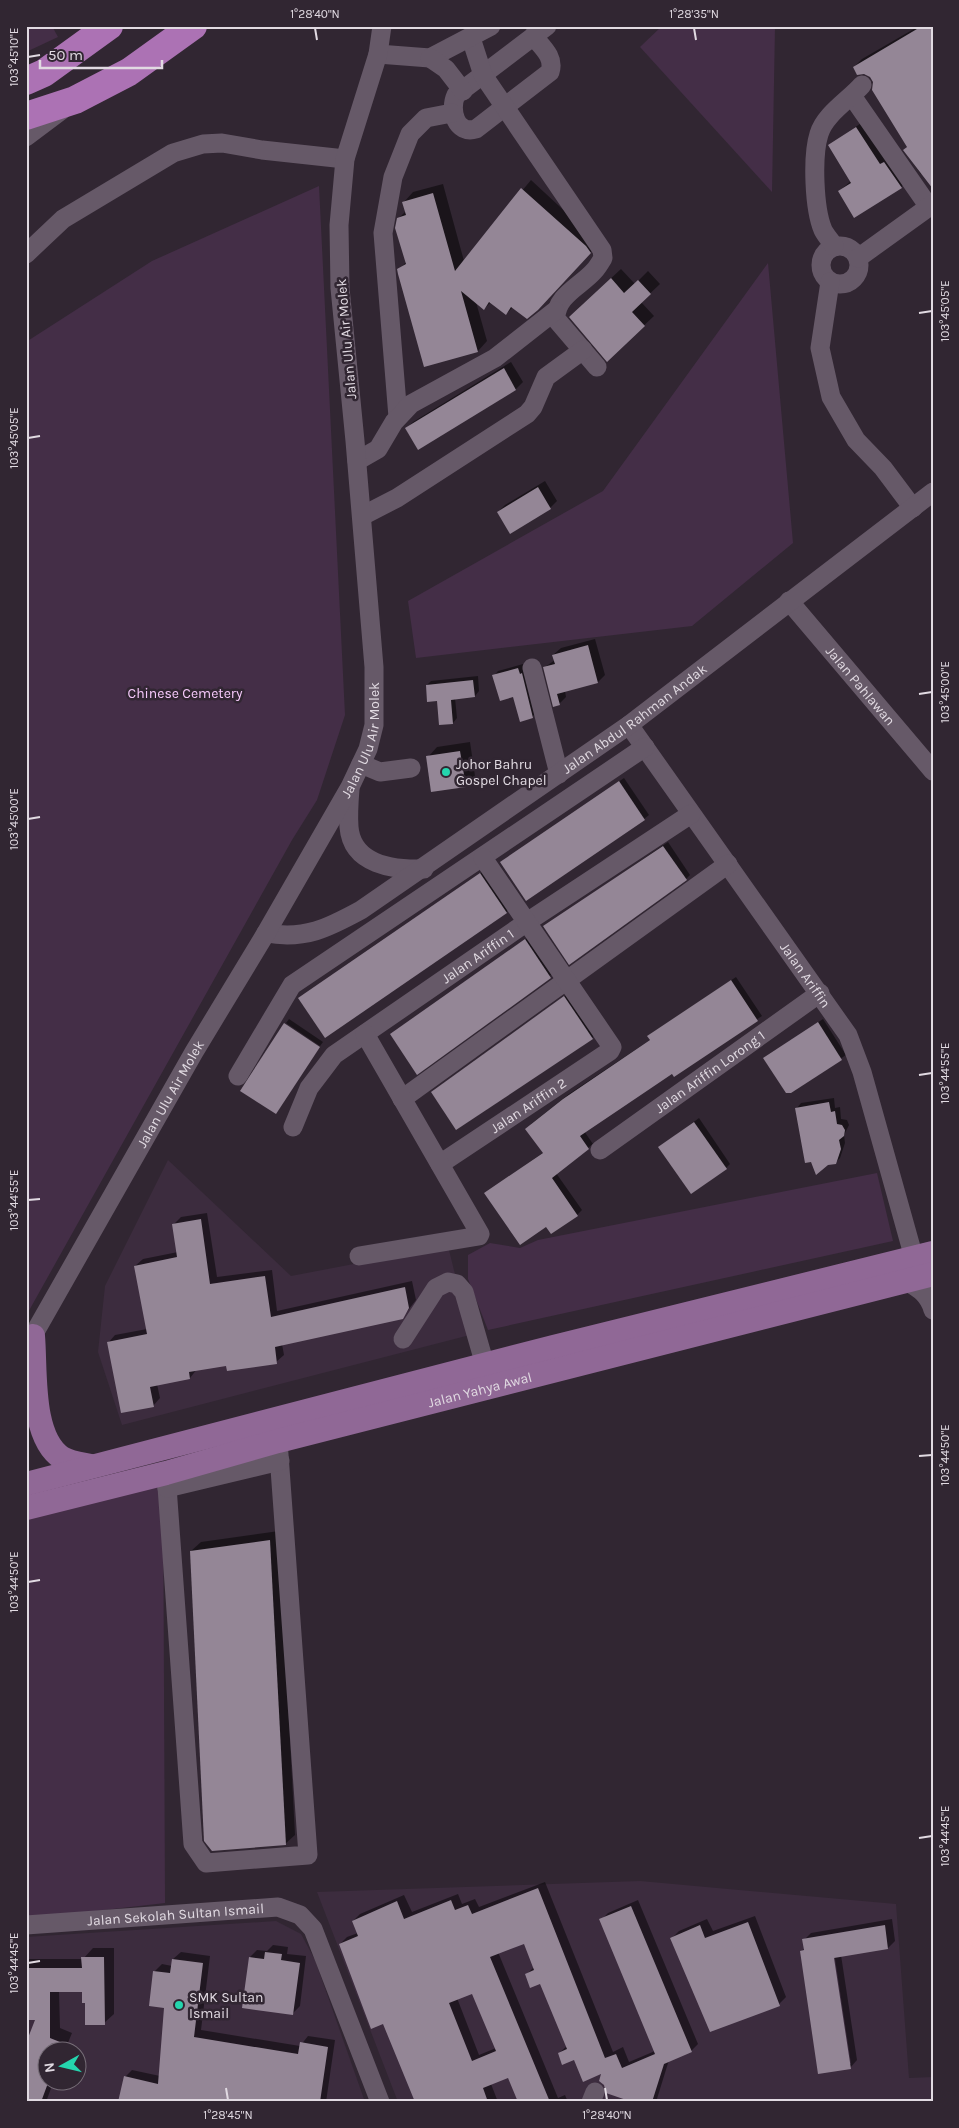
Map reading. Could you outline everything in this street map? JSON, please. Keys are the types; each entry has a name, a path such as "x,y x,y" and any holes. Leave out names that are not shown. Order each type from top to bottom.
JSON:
{"highway":[{"path":"26,81 44,73 109,26"},
{"path":"26,116 75,100 129,72 193,26"}],"main road":[{"name":"Jalan Yahya Awal","path":"26,1484 485,1365 923,1255"},
{"name":"Jalan Yahya Awal","path":"26,1508 167,1494 280,1465 933,1274"},
{"path":"32,1329 39,1420 44,1434 51,1448 61,1457 70,1462 93,1467"}],"street":[{"name":"Jalan Ulu Air Molek","path":"32,1329 266,933 350,787 368,749 374,725 374,667 362,516 340,288 339,225 345,159 378,54 382,26"},
{"name":"Jalan Ulu Air Molek","path":"378,54 385,45 392,26"},
{"path":"357,461 378,449 398,417 411,404 494,358 555,311 564,298 594,272 603,258 602,250 506,105 483,74 480,31 430,58"},
{"path":"540,31 551,57 552,65 550,72 476,129 469,131 460,127 452,113 452,103 456,95 540,31"},
{"path":"378,54 430,58 446,68 463,91"},
{"path":"834,246 823,231 816,205 819,133 833,112 857,90 931,206 858,258"},
{"path":"26,137 75,100"},
{"path":"398,417 383,233 393,178 410,134 426,118 452,113"},
{"path":"26,254 63,220 174,153 203,144 222,143 262,150 345,159"},
{"path":"843,245 853,249 858,258 858,273 853,280 846,284 830,282 824,275 821,267 822,258 827,250 834,246 843,245"},
{"path":"830,282 820,348 831,397 856,440 883,468 913,508"},
{"path":"555,311 556,319 597,367"},
{"path":"362,516 397,498 527,414 533,407 546,377 583,350"},
{"name":"Jalan Abdul Rahman Andak","path":"266,933 289,937 326,929 362,910 424,869 629,725 933,492"},
{"name":"Jalan Pahlawan","path":"789,601 933,771"},
{"path":"532,668 559,774"},
{"name":"Jalan Ariffin","path":"629,725 848,1035 923,1255"},
{"path":"238,1076 292,985 645,747"},
{"path":"360,764 380,772 411,768"},
{"path":"350,787 349,828 353,845 370,860 385,866 403,870 424,869"},
{"name":"Jalan Ariffin 1","path":"293,1127 309,1088 334,1055 526,922 691,814"},
{"path":"483,858 567,980"},
{"path":"402,1099 728,864"},
{"name":"Jalan Ariffin 2","path":"440,1164 610,1051 610,1042 567,980"},
{"name":"Jalan Ariffin Lorong 1","path":"600,1150 820,993"},
{"path":"359,1256 479,1236 479,1231 365,1034"},
{"path":"906,1281 919,1288 932,1300"},
{"path":"403,1339 436,1288 448,1282 457,1284 464,1292 485,1365"},
{"path":"167,1494 193,1844 206,1863 308,1855 280,1465"},
{"name":"Jalan Sekolah Sultan Ismail","path":"26,1925 232,1909 278,1908 300,1915 313,1929 363,2052 380,2102"}],"shaded area":[{"path":"168,1160 291,1276 448,1246 470,1335 122,1425 98,1352 105,1286"},
{"path":"640,1881 896,1904 909,2078 933,2077 933,2102 398,2102 317,1892"},
{"name":"SMK Sultan Ismail","path":"276,1921 301,1934 315,1960 365,2102 26,2102 26,1937"}],"green space":[{"path":"26,26 52,26 58,37 26,52"},
{"path":"662,26 775,26 772,192 640,47"},
{"name":"Chinese Cemetery","path":"319,186 345,715 317,800 292,840 26,1316 26,342 152,261"},
{"path":"768,263 793,543 692,626 416,658 408,601 603,491"},
{"path":"877,1173 893,1241 488,1330 468,1279 468,1255 490,1243 520,1248 538,1240"},
{"path":"163,1480 165,1903 26,1919 26,1514"}],"building":[{"path":"922,26 933,26 933,189 903,150 907,147 872,90 873,82 870,77 864,74 857,75 853,67"},
{"path":"856,127 880,164 884,162 902,188 854,218 838,191 851,183 828,145"},
{"path":"521,188 586,246 591,253 538,310 527,319 511,307 506,315 489,302 484,310 461,291 478,352 424,367 397,269 406,264 395,228 397,218 406,215 402,202 433,193 455,271"},
{"path":"611,278 624,293 638,280 651,294 632,312 645,326 607,362 569,317"},
{"path":"504,368 516,390 418,450 405,428"},
{"path":"538,487 551,509 510,534 497,512"},
{"path":"588,645 598,683 557,694 560,705 553,707 543,667 555,664 552,655"},
{"path":"518,668 520,674 522,673 533,718 520,722 513,697 500,701 492,675"},
{"path":"473,680 475,697 451,700 453,724 439,725 437,701 427,702 426,685"},
{"name":"Johor Bahru Gospel Chapel","path":"460,751 466,787 431,792 426,756"},
{"path":"619,781 645,820 526,901 500,862"},
{"path":"663,846 687,880 569,965 543,926"},
{"path":"480,873 507,913 325,1038 298,998"},
{"path":"525,939 551,978 417,1075 390,1034"},
{"path":"731,980 758,1021 674,1077 672,1074 580,1136 589,1149 552,1178 578,1216 551,1234 546,1227 520,1245 484,1193 543,1153 525,1129 563,1099 650,1040 647,1036"},
{"path":"564,996 593,1039 456,1130 431,1092"},
{"path":"818,1022 842,1060 791,1093 786,1093 763,1058"},
{"path":"284,1023 320,1047 276,1114 240,1091"},
{"path":"829,1102 831,1112 835,1111 837,1124 842,1125 845,1130 844,1136 839,1140 841,1149 836,1164 828,1165 816,1175 811,1162 805,1163 795,1108"},
{"path":"694,1122 727,1169 691,1194 658,1147"},
{"path":"201,1219 210,1284 265,1276 271,1317 405,1287 409,1308 403,1319 275,1347 277,1364 227,1371 226,1366 189,1372 190,1379 150,1387 154,1407 121,1413 107,1342 147,1334 134,1266 177,1257 172,1224"},
{"path":"270,1540 286,1845 212,1851 204,1841 190,1551"},
{"path":"538,1888 605,2058 616,2054 622,2068 655,2054 599,1919 631,1906 692,2052 664,2064 652,2102 632,2102 606,2093 604,2085 599,2081 601,2074 583,2082 574,2060 562,2065 558,2053 567,2049 540,1984 530,1988 525,1974 534,1970 524,1944 490,1957 550,2102 518,2102 508,2078 483,2088 488,2102 415,2102 383,2024 371,2029 339,1944 358,1936 352,1921 397,1901 404,1919 451,1900 455,1910 468,1905 472,1914","holes":["472,1994 496,2051 472,2061 449,2003"]},
{"path":"748,1922 780,2006 710,2032 670,1938 700,1925 705,1938"},
{"path":"885,1925 888,1949 834,1958 851,2069 818,2074 800,1951 804,1950 802,1939"},
{"path":"265,1952 282,1954 281,1960 300,1963 293,2015 242,2008 249,1957 264,1959"},
{"path":"81,1957 104,1957 105,2025 85,2025 85,2003 82,2003 82,1992 50,1992 50,2038 55,2040 38,2040 38,2090 45,2090 41,2102 26,2102 26,2043 35,2020 26,2020 26,1968 82,1968"},
{"path":"172,1959 203,1963 194,2037 298,2054 300,2042 328,2047 320,2102 118,2102 124,2076 158,2084 164,2008 149,2006 153,1971 170,1973"}],"place":[{"name":"Johor Bahru Gospel Chapel","path":"446,772"},
{"name":"SMK Sultan Ismail","path":"179,2005"}]}
